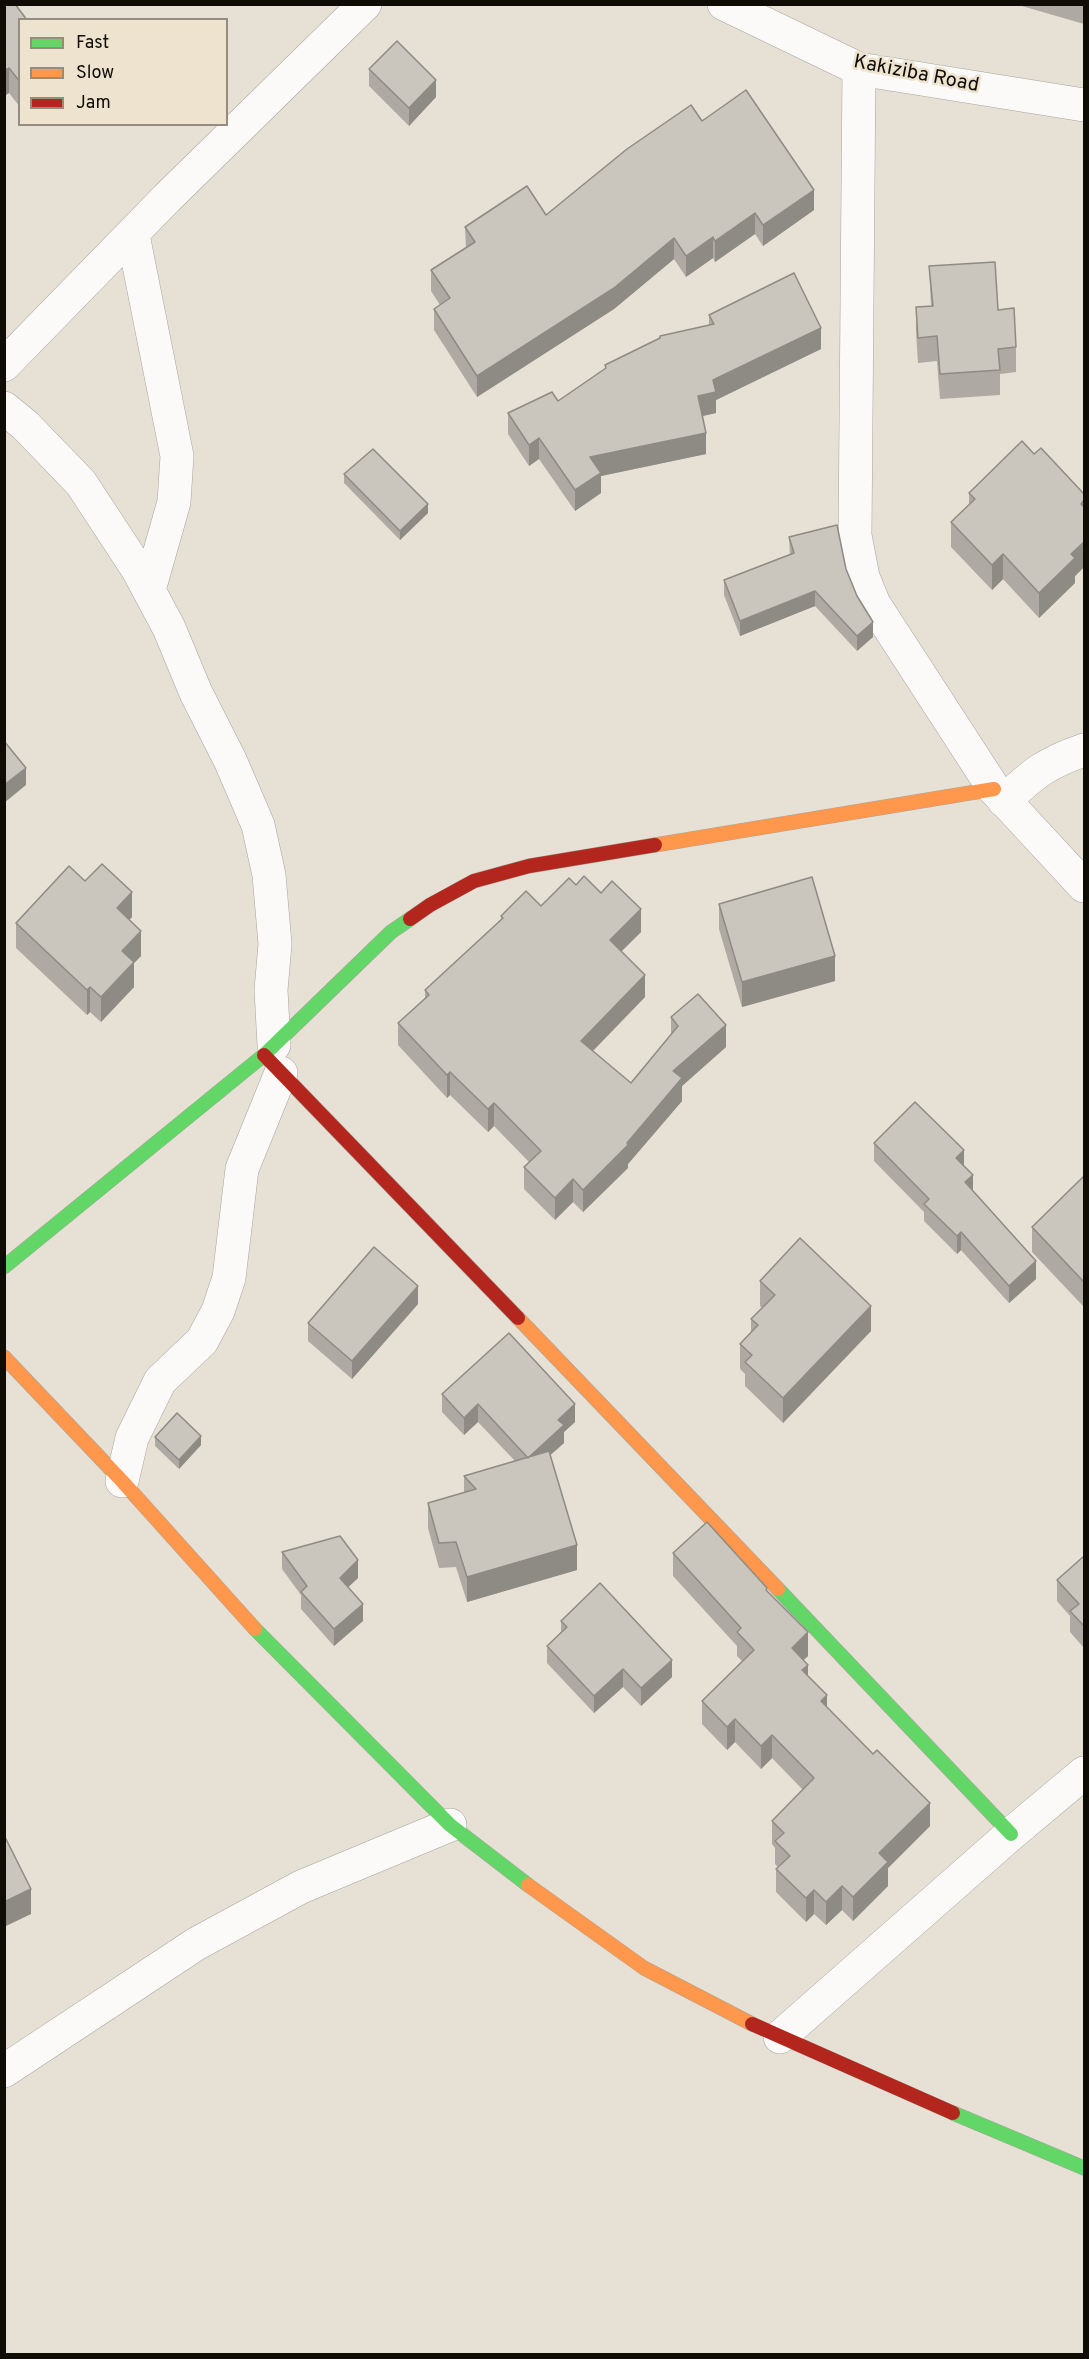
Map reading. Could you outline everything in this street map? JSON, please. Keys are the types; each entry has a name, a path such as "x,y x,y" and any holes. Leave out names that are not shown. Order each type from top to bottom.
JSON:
{"street":[{"path":"4,365 167,198 365,4"},
{"name":"Kakiziba Road","path":"724,4 859,69 1084,105"},
{"path":"859,69 855,523 863,577 874,604 999,795 1084,886"},
{"path":"133,235 177,456 174,502 149,590"},
{"path":"4,408 25,425 81,483 138,570 169,628 196,693 230,760 258,825 268,875 275,944 271,990 273,1058 242,1169 229,1278 218,1311 202,1341 160,1382 156,1389 132,1438 122,1481"},
{"path":"4,1267 273,1058 391,932 430,904 474,881 529,866 999,795 1058,759 1084,750"},
{"path":"273,1058 1011,1834"},
{"path":"4,1357 122,1481 264,1640 450,1825 553,1904 644,1968 706,2002 995,2132 1084,2168"},
{"path":"780,2037 1011,1834 1084,1773"},
{"path":"4,2072 196,1944 301,1887 450,1825"}],"building":[{"path":"4,4 15,4 26,18 18,18 18,79 9,68 4,71"},
{"path":"397,41 436,80 409,108 369,69"},
{"path":"746,90 814,190 763,225 755,213 715,241 713,237 686,256 674,238 614,288 477,376 434,309 450,298 431,270 475,242 465,227 527,186 546,215 627,149 691,105 702,121"},
{"path":"995,262 998,310 1014,308 1016,347 998,349 1000,370 940,374 937,336 918,338 916,307 933,306 929,266"},
{"path":"794,273 821,328 713,380 716,392 698,396 706,433 590,457 601,473 575,490 539,438 529,445 508,413 552,392 558,401 606,368 605,365 660,336 714,324 709,315"},
{"path":"1022,441 1034,454 1041,448 1084,494 1081,504 1084,507 1084,542 1071,554 1075,558 1039,593 1003,554 992,565 951,522 975,499 969,493"},
{"path":"373,449 428,504 400,531 344,474"},
{"path":"837,525 846,569 857,596 873,622 857,636 815,591 740,621 724,580 794,553 789,537"},
{"path":"4,741 26,768 4,785"},
{"path":"102,864 132,892 117,908 141,931 122,951 134,962 101,997 90,987 87,990 16,923 69,866 85,881"},
{"path":"584,876 601,893 612,881 641,909 610,940 645,975 581,1041 631,1083 678,1026 671,1017 698,994 726,1025 673,1071 682,1078 627,1143 628,1145 583,1190 573,1179 555,1198 524,1167 541,1151 494,1103 488,1109 450,1072 447,1075 398,1023 429,995 425,990 503,918 501,916 526,891 541,906 569,878 576,885"},
{"path":"812,877 835,956 742,982 719,904"},
{"path":"915,1102 964,1150 956,1158 973,1175 965,1182 1036,1261 1009,1286 961,1232 957,1236 924,1204 929,1199 874,1143"},
{"path":"1084,1176 1084,1280 1083,1281 1032,1227"},
{"path":"800,1238 871,1306 783,1398 745,1362 752,1355 740,1344 758,1325 751,1319 775,1295 760,1281"},
{"path":"374,1247 418,1286 352,1361 308,1323"},
{"path":"509,1333 575,1404 558,1420 564,1425 528,1458 478,1404 464,1418 442,1394"},
{"path":"177,1413 201,1436 179,1460 155,1437"},
{"path":"549,1451 577,1545 467,1577 456,1542 439,1543 428,1503 476,1489 464,1476"},
{"path":"707,1522 767,1588 766,1590 808,1632 792,1648 808,1665 802,1670 827,1695 821,1701 873,1754 877,1750 930,1803 879,1853 888,1862 853,1897 842,1886 826,1902 814,1890 806,1898 776,1869 790,1856 775,1841 784,1833 772,1821 814,1778 772,1735 761,1746 735,1719 727,1727 702,1701 754,1650 737,1632 741,1628 673,1553"},
{"path":"340,1536 358,1560 340,1578 363,1604 334,1629 301,1592 307,1586 282,1552"},
{"path":"1084,1556 1084,1626 1070,1611 1079,1604 1057,1580"},
{"path":"600,1583 672,1660 641,1688 623,1669 594,1696 547,1646 567,1627 561,1621"},
{"path":"4,1835 31,1889 4,1902"}],"traffic: fast":[{"path":"4,1267 264,1055 391,932 410,919"},
{"path":"778,1589 1011,1834"},
{"path":"255,1629 450,1825 528,1885"},
{"path":"953,2113 1084,2168"}],"traffic: slow":[{"path":"655,845 994,789"},
{"path":"518,1318 778,1589"},
{"path":"4,1357 122,1481 255,1629"},
{"path":"528,1885 644,1968 752,2024"}],"traffic: jam":[{"path":"410,919 430,905 474,881 529,866 655,845"},
{"path":"264,1055 518,1318"},
{"path":"752,2024 953,2113"}]}
